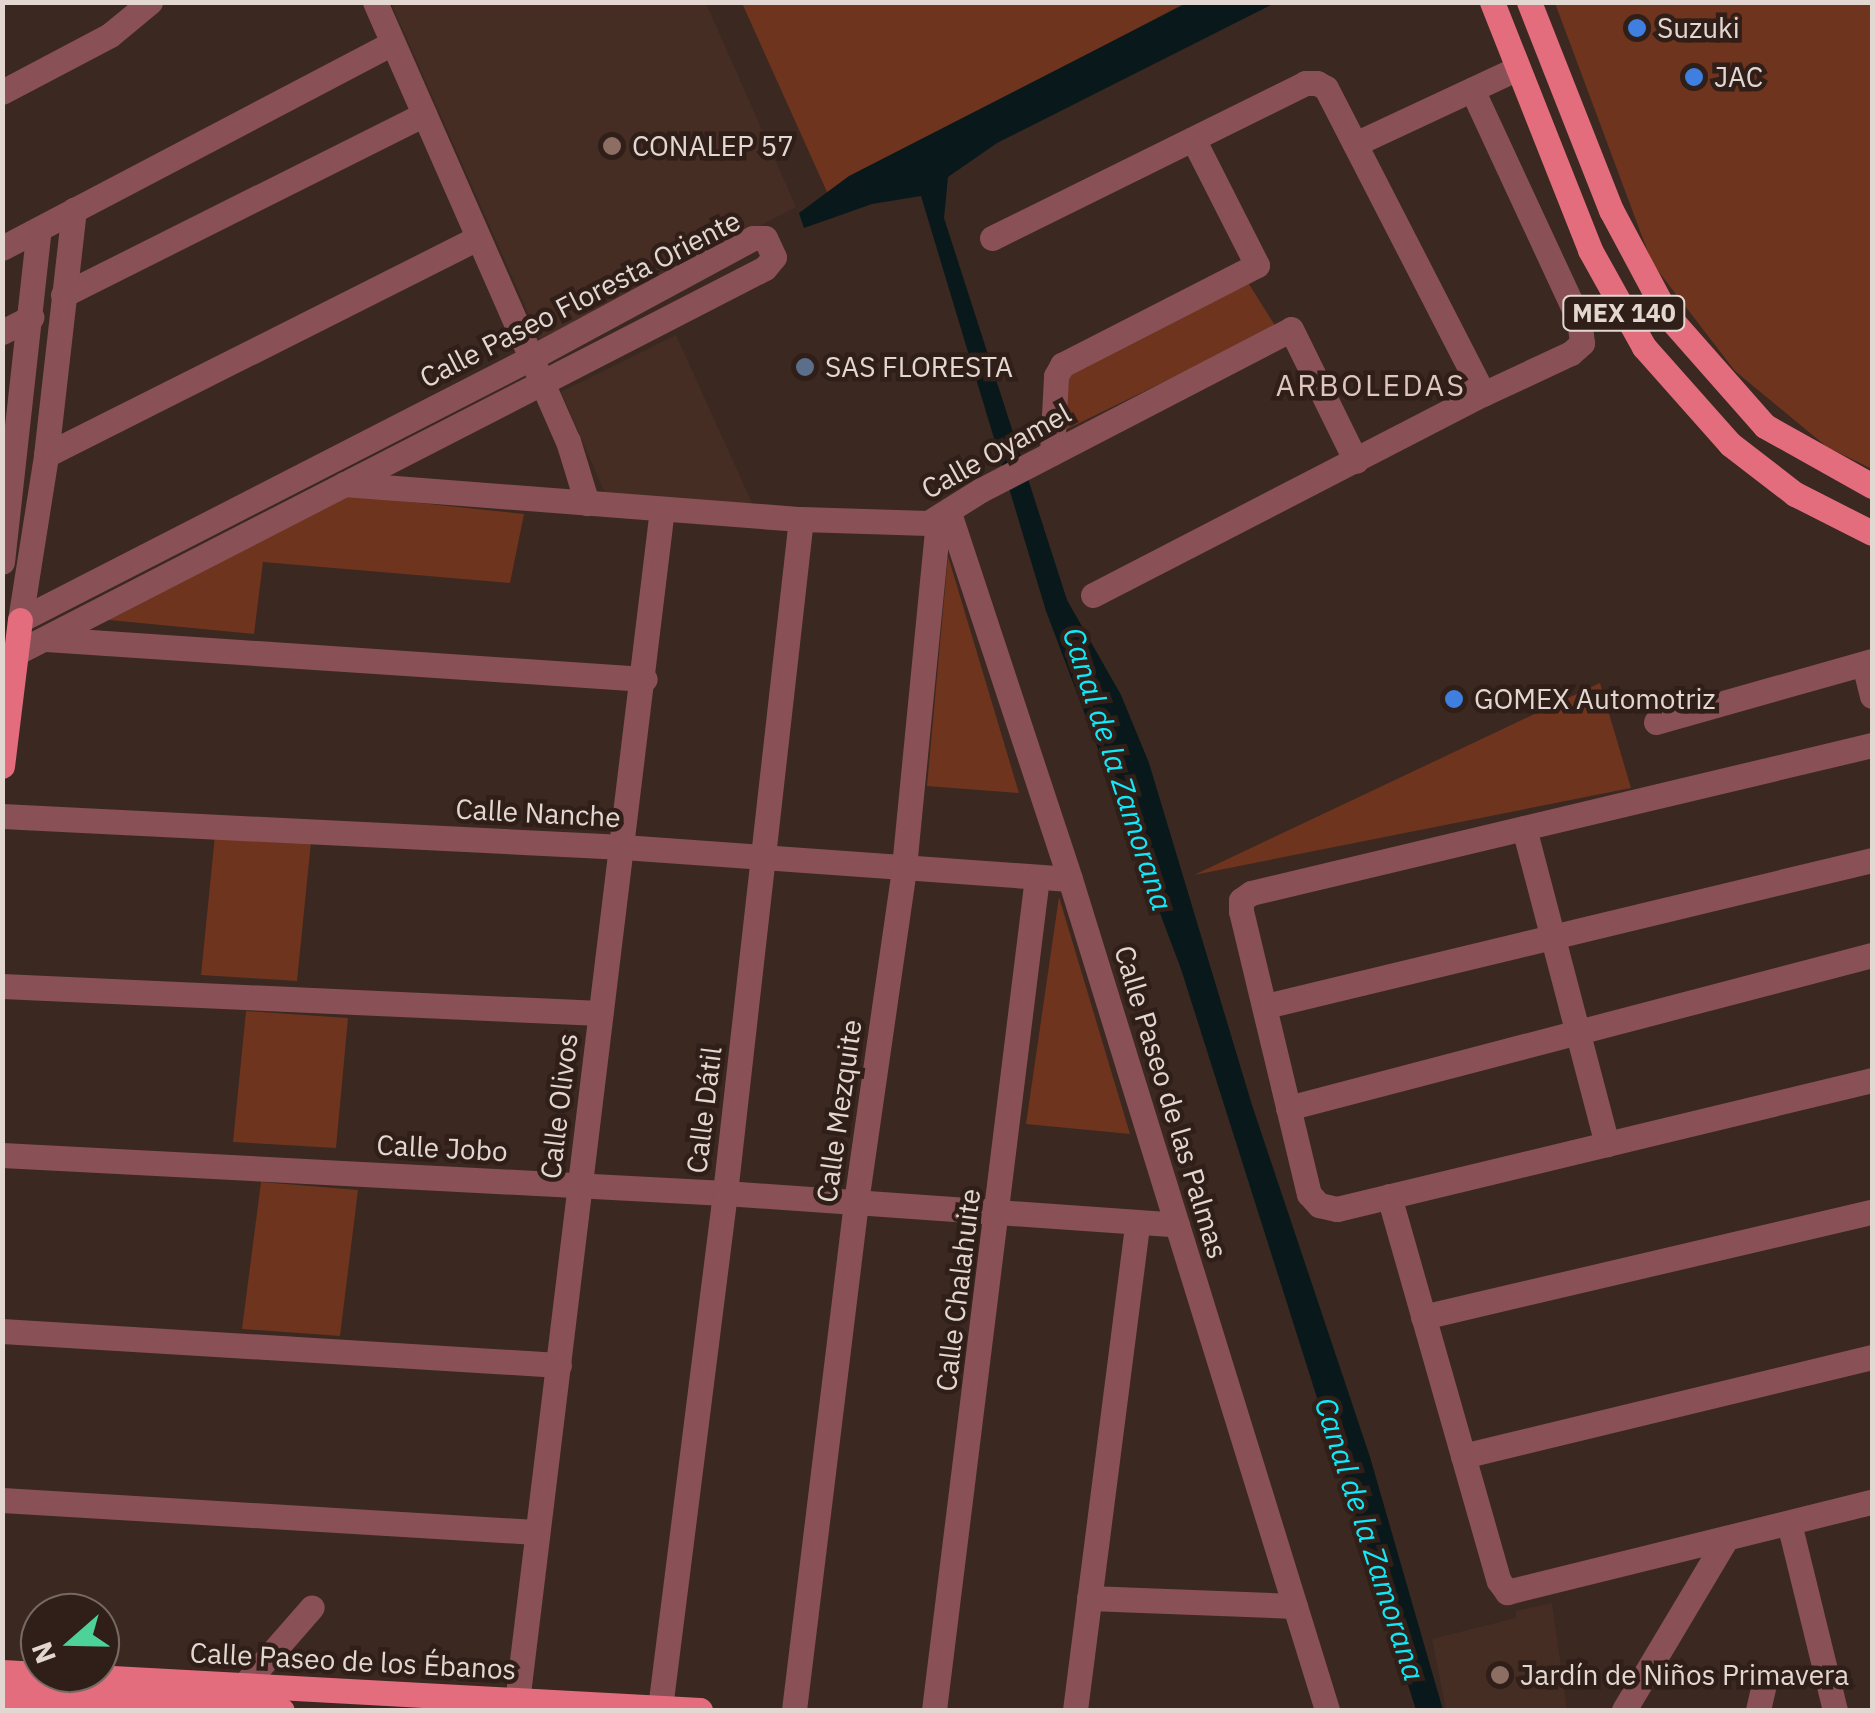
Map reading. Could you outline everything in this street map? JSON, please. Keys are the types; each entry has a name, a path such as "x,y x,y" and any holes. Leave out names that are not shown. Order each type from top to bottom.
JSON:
{"main road":[{"name":"MEX 140","path":"1492,2 1590,250 1644,347 1730,444 1795,494 1872,534"},
{"name":"MEX 140","path":"1529,2 1611,210 1667,316 1737,400 1765,426 1872,486"},
{"path":"2,766 11,625"},
{"name":"Calle Paseo de los Ébanos","path":"2,1672 205,1695 282,1710"},
{"name":"Calle Paseo de los Ébanos","path":"2,1695 205,1695 244,1686 517,1706 700,1710"}],"street":[{"path":"2,92 110,35 150,2"},
{"path":"375,2 568,441 587,503"},
{"path":"2,248 392,43"},
{"path":"1355,144 1516,69"},
{"path":"992,238 1305,83 1317,83 1326,88 1483,394"},
{"path":"1094,595 1483,394 1572,353 1582,343 1579,320 1472,90"},
{"path":"63,296 424,114"},
{"path":"1052,454 1056,376 1062,365 1257,265 1192,139"},
{"path":"11,625 46,455 74,210"},
{"path":"2,562 8,475 39,229"},
{"path":"46,455 477,238"},
{"name":"Calle Paseo Floresta Oriente","path":"8,657 338,473 531,358 752,238 765,238 774,257 765,268 542,384 338,473 11,625"},
{"path":"2,332 30,318"},
{"name":"Calle Oyamel","path":"338,473 587,503 915,525 944,516 1018,472 1290,329 1356,461"},
{"name":"Calle Olivos","path":"517,1706 662,509"},
{"name":"Calle Mezquite","path":"794,1710 856,1202 904,867 944,516"},
{"name":"Calle Paseo de las Palmas","path":"944,516 1070,879 1327,1710"},
{"name":"Calle Dátil","path":"660,1708 725,1193 801,518"},
{"path":"44,639 644,679"},
{"path":"1656,722 1868,662 1872,696"},
{"path":"1872,744 1250,893 1241,900 1309,1194 1319,1205 1337,1209 1872,1080"},
{"name":"Calle Nanche","path":"2,816 624,847 1070,879"},
{"path":"1524,828 1606,1144"},
{"path":"1266,1006 1872,860"},
{"name":"Calle Chalahuite","path":"934,1710 1038,877"},
{"path":"1288,1108 1872,955"},
{"path":"2,986 600,1013"},
{"name":"Calle Jobo","path":"2,1155 725,1193 1177,1224"},
{"path":"1388,1196 1499,1581 1507,1592 1872,1502"},
{"path":"1424,1317 1872,1212"},
{"path":"1075,1710 1136,1223"},
{"path":"2,1332 560,1365"},
{"path":"1463,1456 1872,1357"},
{"path":"2,1500 536,1532"},
{"path":"1789,1522 1835,1710"},
{"path":"1624,1710 1726,1540"},
{"path":"1089,1598 1295,1606"},
{"path":"244,1686 312,1608"}],"shaded area":[{"name":"CONALEP 57","path":"391,3 706,3 796,207 540,340"},
{"path":"742,3 1185,3 827,192"},
{"path":"1555,3 1872,3 1872,469 1827,447 1735,371 1652,263"},
{"path":"1249,284 1276,327 1065,430 1069,368"},
{"path":"676,335 753,505 607,498 561,392"},
{"path":"344,495 524,514 510,583 263,562 254,634 99,619"},
{"path":"948,556 1019,793 927,786"},
{"path":"1600,683 1631,788 1194,875"},
{"path":"215,835 311,842 297,981 201,975"},
{"path":"1059,897 1130,1134 1026,1124"},
{"path":"246,1011 348,1018 336,1148 233,1142"},
{"path":"261,1182 358,1190 340,1336 242,1329"},
{"name":"Jardín de Niños Primavera","path":"1552,1603 1567,1710 1446,1710 1432,1639 1516,1618 1516,1611"}],"water":[{"name":"Canal de la Zamorana","path":"1187,3 1275,3 997,143 948,177 944,218 1067,600 1121,695 1149,763 1252,1105 1370,1457 1443,1710 1416,1710 1181,969 1046,611 921,196 872,204 804,228 799,213 849,176"}],"place":[{"name":"Suzuki","path":"1637,28"},
{"name":"JAC","path":"1694,77"},
{"name":"CONALEP 57","path":"612,146"},
{"name":"SAS FLORESTA","path":"805,367"},
{"name":"GOMEX Automotriz","path":"1454,699"},
{"name":"Jardín de Niños Primavera","path":"1500,1675"}],"district":[{"name":"ARBOLEDAS","path":"1371,385"}]}
